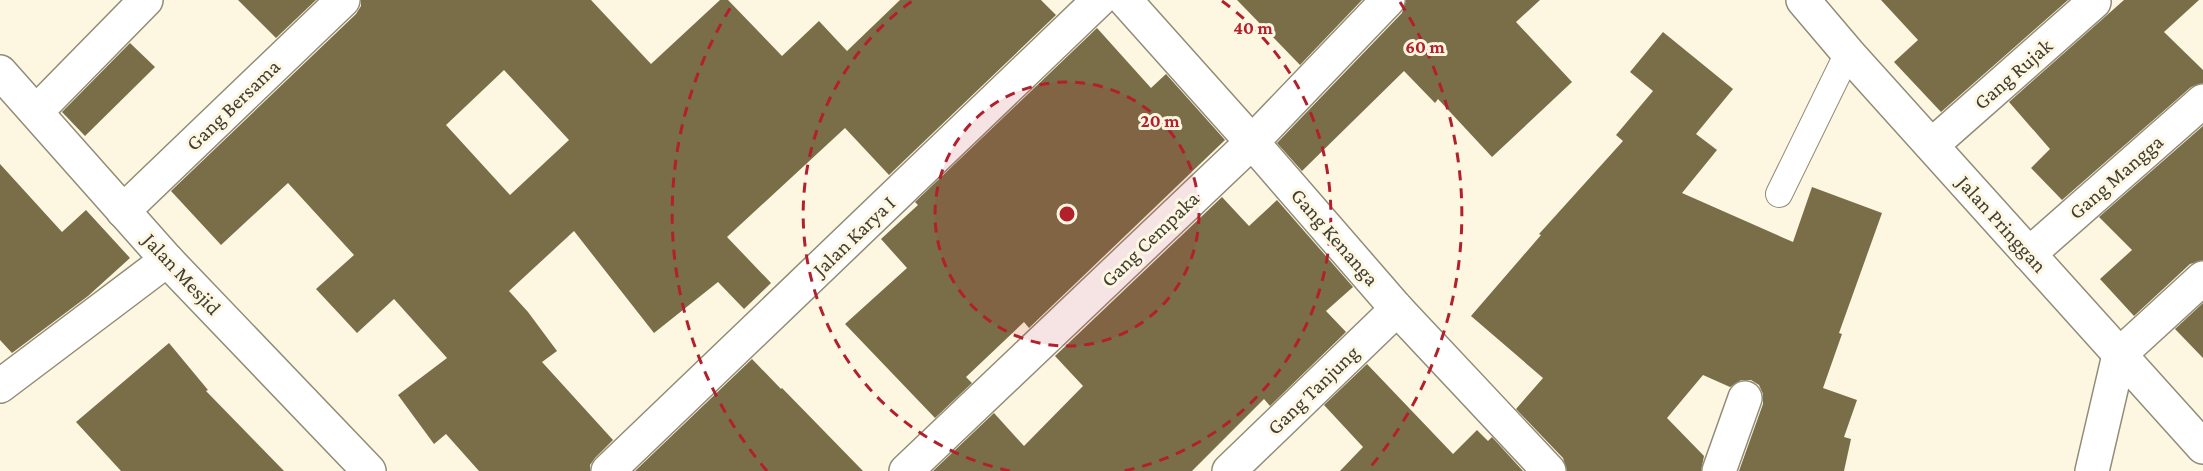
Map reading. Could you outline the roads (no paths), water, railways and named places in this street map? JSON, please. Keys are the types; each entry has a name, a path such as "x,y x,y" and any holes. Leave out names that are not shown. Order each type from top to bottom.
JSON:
{"street":[{"path":"36,112 146,0"},
{"name":"Gang Bersama","path":"123,211 343,0"},
{"name":"Jalan Karya I","path":"608,471 1100,0"},
{"name":"Gang Kenanga","path":"1125,0 1397,309 1549,471"},
{"name":"Gang Cempaka","path":"906,471 1252,142 1388,0"},
{"name":"Jalan Pringgan","path":"1810,2 1848,53 2203,447"},
{"name":"Gang Rujak","path":"1932,145 2094,2"},
{"name":"Jalan Mesjid","path":"0,72 167,260 369,471"},
{"name":"Gang Mangga","path":"2029,254 2203,101"},
{"path":"0,386 167,260"},
{"path":"2092,471 2119,355 2203,278"},
{"name":"Gang Tanjung","path":"1229,471 1397,309"},
{"path":"1719,471 1746,398"}],"lane":[{"path":"1779,194 1848,53"}]}
